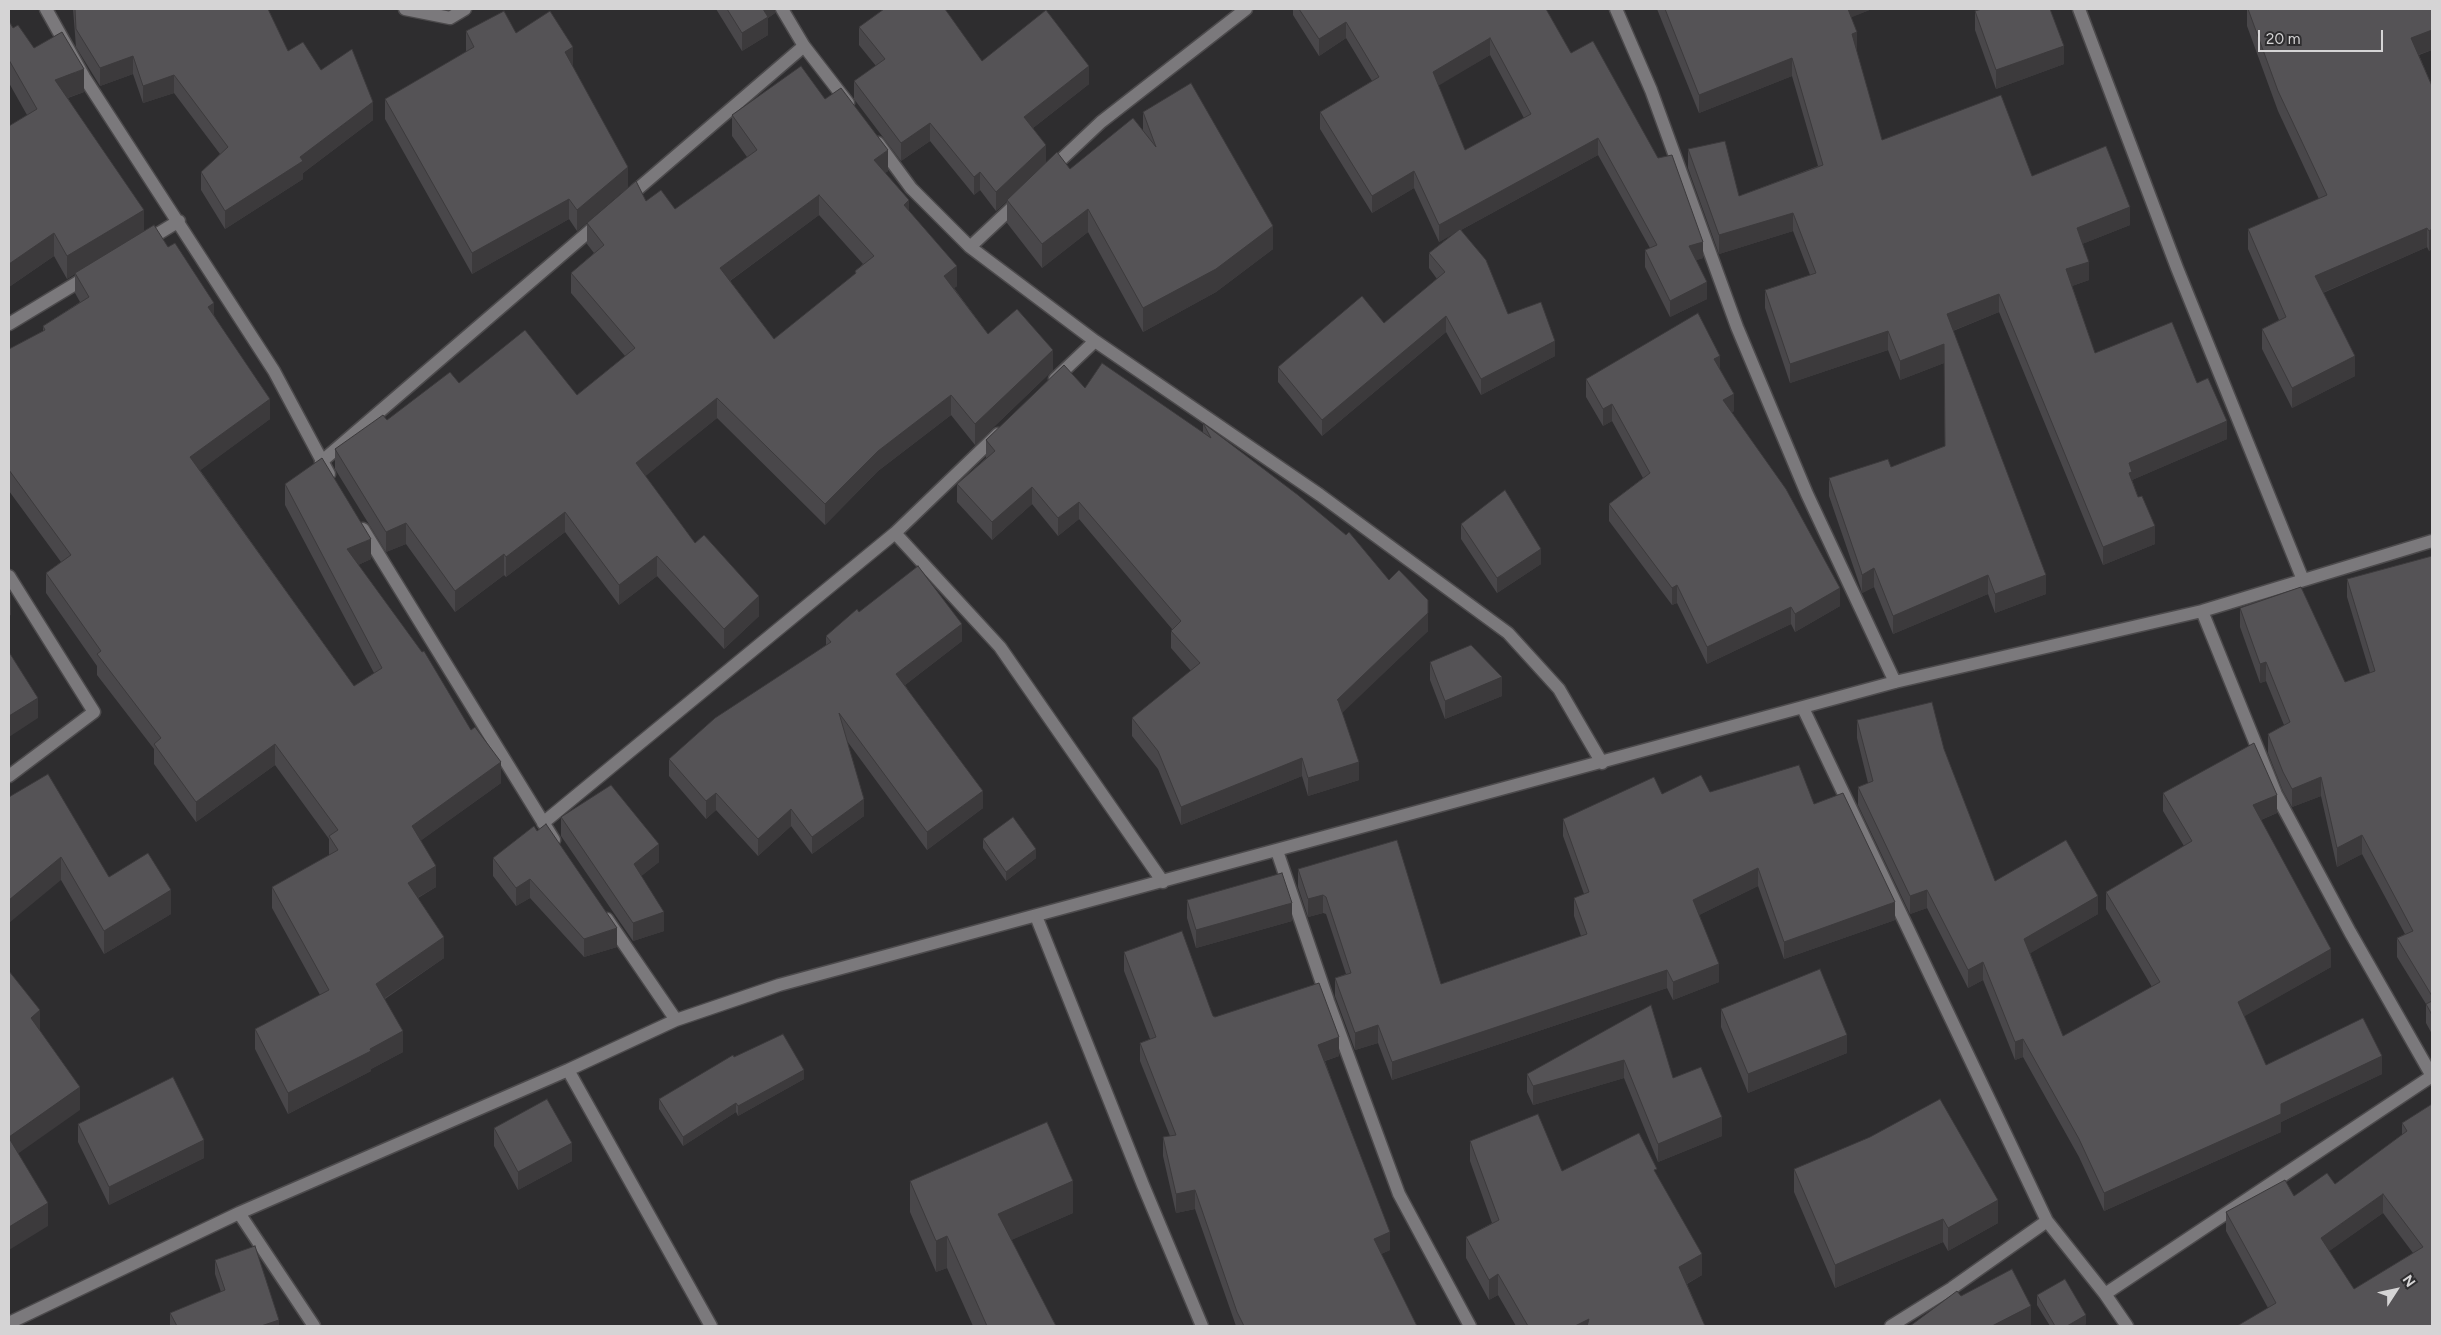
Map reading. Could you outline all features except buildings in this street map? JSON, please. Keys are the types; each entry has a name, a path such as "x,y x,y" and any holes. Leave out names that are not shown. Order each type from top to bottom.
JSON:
{"street":[{"path":"46,9 84,77 179,221 274,371 336,487"},
{"path":"405,9 450,18 465,9"},
{"path":"782,9 804,46 858,117"},
{"path":"1039,181 1101,122 1246,9"},
{"path":"1616,9 1651,90 1741,336 1807,494 1895,682"},
{"path":"2079,9 2177,268 2303,580"},
{"path":"321,462 804,46"},
{"path":"870,132 911,188 970,246 1095,341 1320,495 1508,633 1559,689 1602,763"},
{"path":"970,246 1025,194"},
{"path":"136,247 179,221"},
{"path":"9,324 102,267"},
{"path":"1045,389 1095,341"},
{"path":"543,823 895,533 1009,423"},
{"path":"357,520 560,848"},
{"path":"895,533 1000,647 1163,882"},
{"path":"9,1323 239,1213 568,1070 676,1020 779,985 1895,682 2202,612 2432,541"},
{"path":"9,576 94,712 9,776"},
{"path":"2105,1294 2432,1076 2350,932 2276,794 2202,612"},
{"path":"1804,708 2047,1221 2105,1294 2127,1326"},
{"path":"1277,851 1328,1000 1399,1194 1470,1326"},
{"path":"598,905 676,1020"},
{"path":"1036,916 1143,1185 1202,1326"},
{"path":"568,1070 710,1326"},
{"path":"239,1213 314,1326"},
{"path":"1891,1326 1952,1288 2047,1221"}]}
